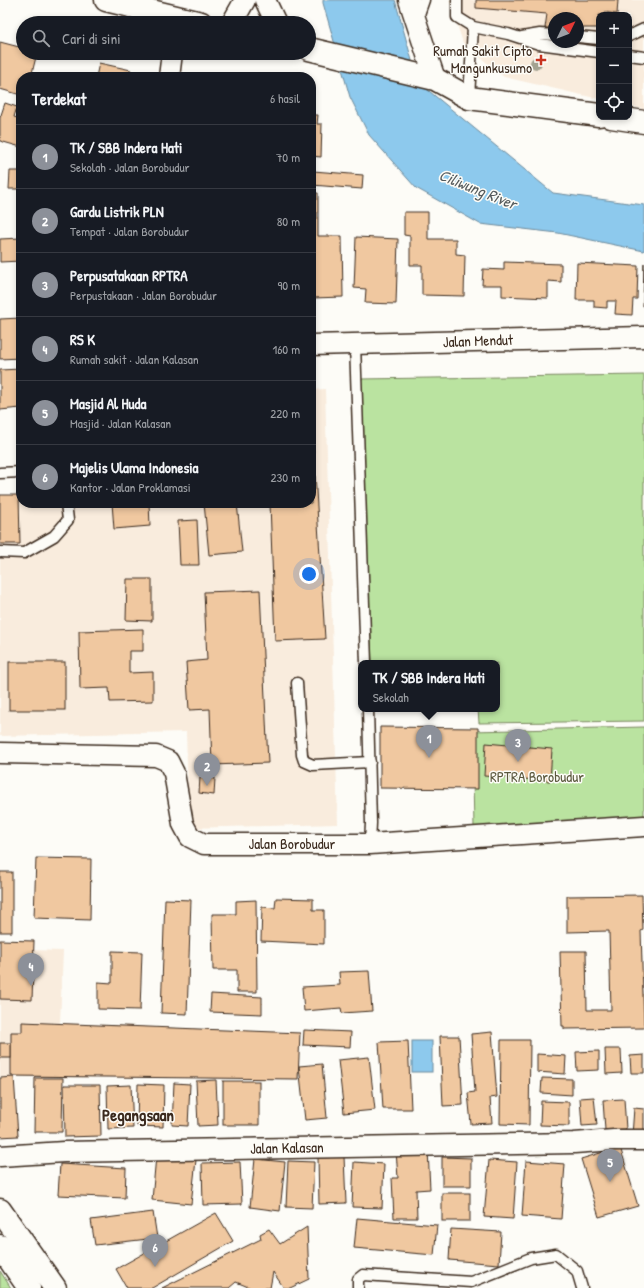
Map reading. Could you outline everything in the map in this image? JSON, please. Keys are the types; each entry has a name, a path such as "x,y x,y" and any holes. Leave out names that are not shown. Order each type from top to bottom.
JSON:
{"main road":[{"path":"106,0 162,16"},
{"path":"316,51 427,78 469,98 596,115"},
{"path":"630,120 644,122"},
{"path":"0,1210 55,1288"},
{"path":"0,1246 29,1288"}],"street":[{"path":"236,16 245,0"},
{"path":"265,0 273,16"},
{"path":"409,0 416,22 427,78"},
{"path":"170,72 171,60"},
{"name":"Jalan Mendut","path":"316,345 644,337"},
{"name":"Jalan Borobudur","path":"0,753 156,756 168,760 174,773 183,824 190,837 204,844 370,844 644,826"},
{"name":"Jalan Kalasan","path":"0,1156 72,1152 574,1143 614,1140 644,1140"}],"lane":[{"path":"416,22 424,0"},
{"path":"457,0 457,17 472,27 539,44 596,52"},
{"path":"469,98 473,43 472,27"},
{"path":"632,35 644,29"},
{"path":"519,38 540,34 548,35"},
{"path":"584,37 596,38"},
{"path":"632,55 644,57"},
{"path":"355,344 366,660"},
{"path":"0,473 16,472"},
{"path":"0,552 24,553 54,536 68,520 67,508"},
{"path":"297,683 302,755 304,761 313,765 370,762"},
{"path":"368,712 371,823 370,844"},
{"path":"358,1288 358,1279 363,1275 471,1282 531,1258 556,1254 577,1271 582,1288"},
{"path":"427,1280 435,1288"}],"shaded area":[{"name":"Rumah Sakit Cipto Mangunkusumo","path":"449,0 644,0 644,109 632,107 632,12 596,12 596,98 504,77 463,43"},
{"path":"325,389 338,824 189,828 186,732 0,736 0,498 16,497 16,508 316,508 316,390"},
{"path":"0,949 63,951 60,1023 300,1033 298,1079 0,1077"}],"green space":[{"path":"644,375 644,721 479,723 478,712 500,712 500,660 372,660 360,379"},
{"name":"RPTRA Borobudur","path":"644,727 644,817 474,827 472,731"},
{"path":"0,1271 11,1288 0,1288"}],"water":[{"name":"Ciliwung River","path":"323,0 395,0 418,82 553,193 644,205 644,251 558,233 480,224 416,188 369,135 350,97"},
{"path":"412,1041 432,1041 432,1072 412,1072"}],"building":[{"path":"476,0 618,0 617,12 596,12 596,28 584,28 584,12 548,12 548,28 545,28 547,14 476,8"},
{"path":"0,42 16,46 16,60 35,60 32,72 16,72 16,94 0,89"},
{"path":"99,63 131,70 130,72 97,72"},
{"path":"5,103 16,107 14,117 16,118 16,146 0,141 0,118"},
{"path":"316,115 318,115 317,124 322,124 321,157 316,156"},
{"path":"10,171 16,171 16,189 9,189"},
{"path":"316,171 363,175 362,189 316,185"},
{"path":"316,193 318,193 318,236 342,236 343,297 316,298"},
{"path":"404,212 428,212 428,239 456,239 456,254 465,255 464,296 422,295 422,265 410,265 410,236 404,235"},
{"path":"356,237 398,239 396,304 365,303 366,289 354,288"},
{"path":"16,238 16,261 0,262 0,239"},
{"path":"504,262 561,264 561,282 548,281 548,298 502,296 502,285 482,285 483,269 504,270"},
{"path":"577,263 638,266 637,299 633,299 632,315 615,314 616,301 607,301 607,308 594,307 594,300 576,300"},
{"path":"644,263 644,306 643,306"},
{"path":"16,318 16,358 0,359 0,319"},
{"path":"16,369 16,408 0,410 0,370"},
{"path":"316,490 325,639 275,641 270,508 316,508"},
{"path":"0,495 16,495 16,508 19,508 20,544 0,544"},
{"path":"112,508 149,508 150,526 114,529"},
{"path":"204,508 238,508 242,552 209,555"},
{"path":"197,520 199,565 180,565 178,521"},
{"path":"127,579 152,579 152,621 126,620"},
{"path":"260,590 268,763 212,765 210,709 189,710 186,662 207,660 204,592"},
{"path":"143,629 143,651 129,651 129,673 153,672 153,701 110,702 109,688 80,689 79,631"},
{"path":"9,662 65,662 65,710 9,710"},
{"path":"380,727 478,728 478,789 380,788"},
{"path":"486,743 552,749 550,781 484,776"},
{"path":"200,777 215,778 214,795 199,793"},
{"path":"36,858 91,859 90,920 34,918"},
{"path":"0,872 12,872 12,932 0,932"},
{"path":"642,895 643,930 641,931 644,1028 564,1029 564,1026 562,1026 560,951 586,951 587,1010 611,1010 609,931 567,932 567,896"},
{"path":"276,898 313,899 313,910 324,910 324,944 261,941 262,907 275,908"},
{"path":"165,899 191,900 187,1014 161,1013"},
{"path":"256,900 257,992 237,992 237,970 213,970 212,914 236,914 236,901"},
{"path":"0,940 34,941 32,1000 0,999"},
{"path":"112,951 142,952 140,1010 98,1009 98,982 112,983"},
{"path":"369,971 372,1011 342,1013 341,1008 304,1011 302,987 340,985 339,972"},
{"path":"211,994 262,997 262,1014 210,1012"},
{"path":"22,1022 300,1033 298,1079 11,1076 11,1032 22,1032"},
{"path":"304,1030 351,1032 350,1047 303,1045"},
{"path":"492,1032 497,1097 490,1098 492,1123 471,1124 468,1093 475,1092 471,1034"},
{"path":"440,1036 459,1036 463,1105 443,1106"},
{"path":"501,1040 530,1040 529,1125 500,1124"},
{"path":"408,1041 411,1109 383,1109 379,1042"},
{"path":"0,1043 11,1043 11,1058 0,1058"},
{"path":"605,1049 621,1049 622,1073 606,1074"},
{"path":"599,1051 599,1070 577,1071 576,1052"},
{"path":"537,1054 566,1056 565,1074 537,1072"},
{"path":"644,1055 644,1073 631,1073 630,1056"},
{"path":"369,1057 375,1110 344,1113 338,1060"},
{"path":"322,1064 327,1118 305,1120 299,1066"},
{"path":"14,1077 18,1136 0,1137 0,1078"},
{"path":"35,1078 63,1078 62,1132 34,1132"},
{"path":"542,1078 572,1079 572,1095 541,1093"},
{"path":"216,1080 218,1125 198,1126 196,1081"},
{"path":"223,1081 259,1081 259,1125 223,1125"},
{"path":"174,1083 190,1084 188,1126 172,1125"},
{"path":"138,1084 164,1085 163,1127 137,1126"},
{"path":"64,1085 100,1085 101,1136 65,1137"},
{"path":"131,1085 133,1128 108,1129 107,1086"},
{"path":"594,1097 597,1125 582,1126 580,1098"},
{"path":"624,1099 626,1129 605,1130 603,1100"},
{"path":"541,1101 569,1102 569,1126 540,1125"},
{"path":"634,1108 644,1109 644,1137 632,1136"},
{"path":"620,1147 638,1206 599,1217 581,1159"},
{"path":"428,1150 430,1189 416,1190 417,1218 394,1218 392,1178 398,1178 396,1151"},
{"path":"156,1156 196,1160 191,1204 152,1200"},
{"path":"344,1157 346,1203 319,1204 318,1158"},
{"path":"442,1157 471,1158 471,1186 442,1186"},
{"path":"255,1159 285,1162 280,1211 250,1207"},
{"path":"489,1160 517,1162 513,1219 484,1217"},
{"path":"288,1161 314,1162 312,1208 286,1207"},
{"path":"526,1161 565,1164 561,1219 522,1216"},
{"path":"240,1162 242,1204 203,1205 202,1163"},
{"path":"354,1162 384,1164 382,1208 352,1207"},
{"path":"60,1164 126,1168 125,1198 58,1195"},
{"path":"442,1193 470,1193 470,1221 442,1221"},
{"path":"153,1212 157,1238 95,1245 91,1220"},
{"path":"216,1213 233,1241 152,1288 127,1288 116,1269"},
{"path":"357,1218 437,1225 434,1255 354,1248"},
{"path":"307,1227 309,1279 290,1288 284,1288 273,1272 270,1288 251,1288 236,1282 229,1288 162,1288 261,1239 260,1234 269,1229 280,1244"},
{"path":"451,1229 501,1232 499,1264 449,1260"}],"place":[{"name":"Rumah Sakit Cipto Mangunkusumo","path":"541,60"},
{"name":"TK / SBB Indera Hati","path":"429,758"},
{"name":"Perpusatakaan RPTRA","path":"518,762"},
{"name":"Gardu Listrik PLN","path":"207,786"},
{"name":"RS K","path":"31,986"},
{"name":"Masjid Al Huda","path":"610,1182"},
{"name":"Majelis Ulama Indonesia","path":"155,1267"}],"district":[{"name":"Pegangsaan","path":"138,1115"}]}
